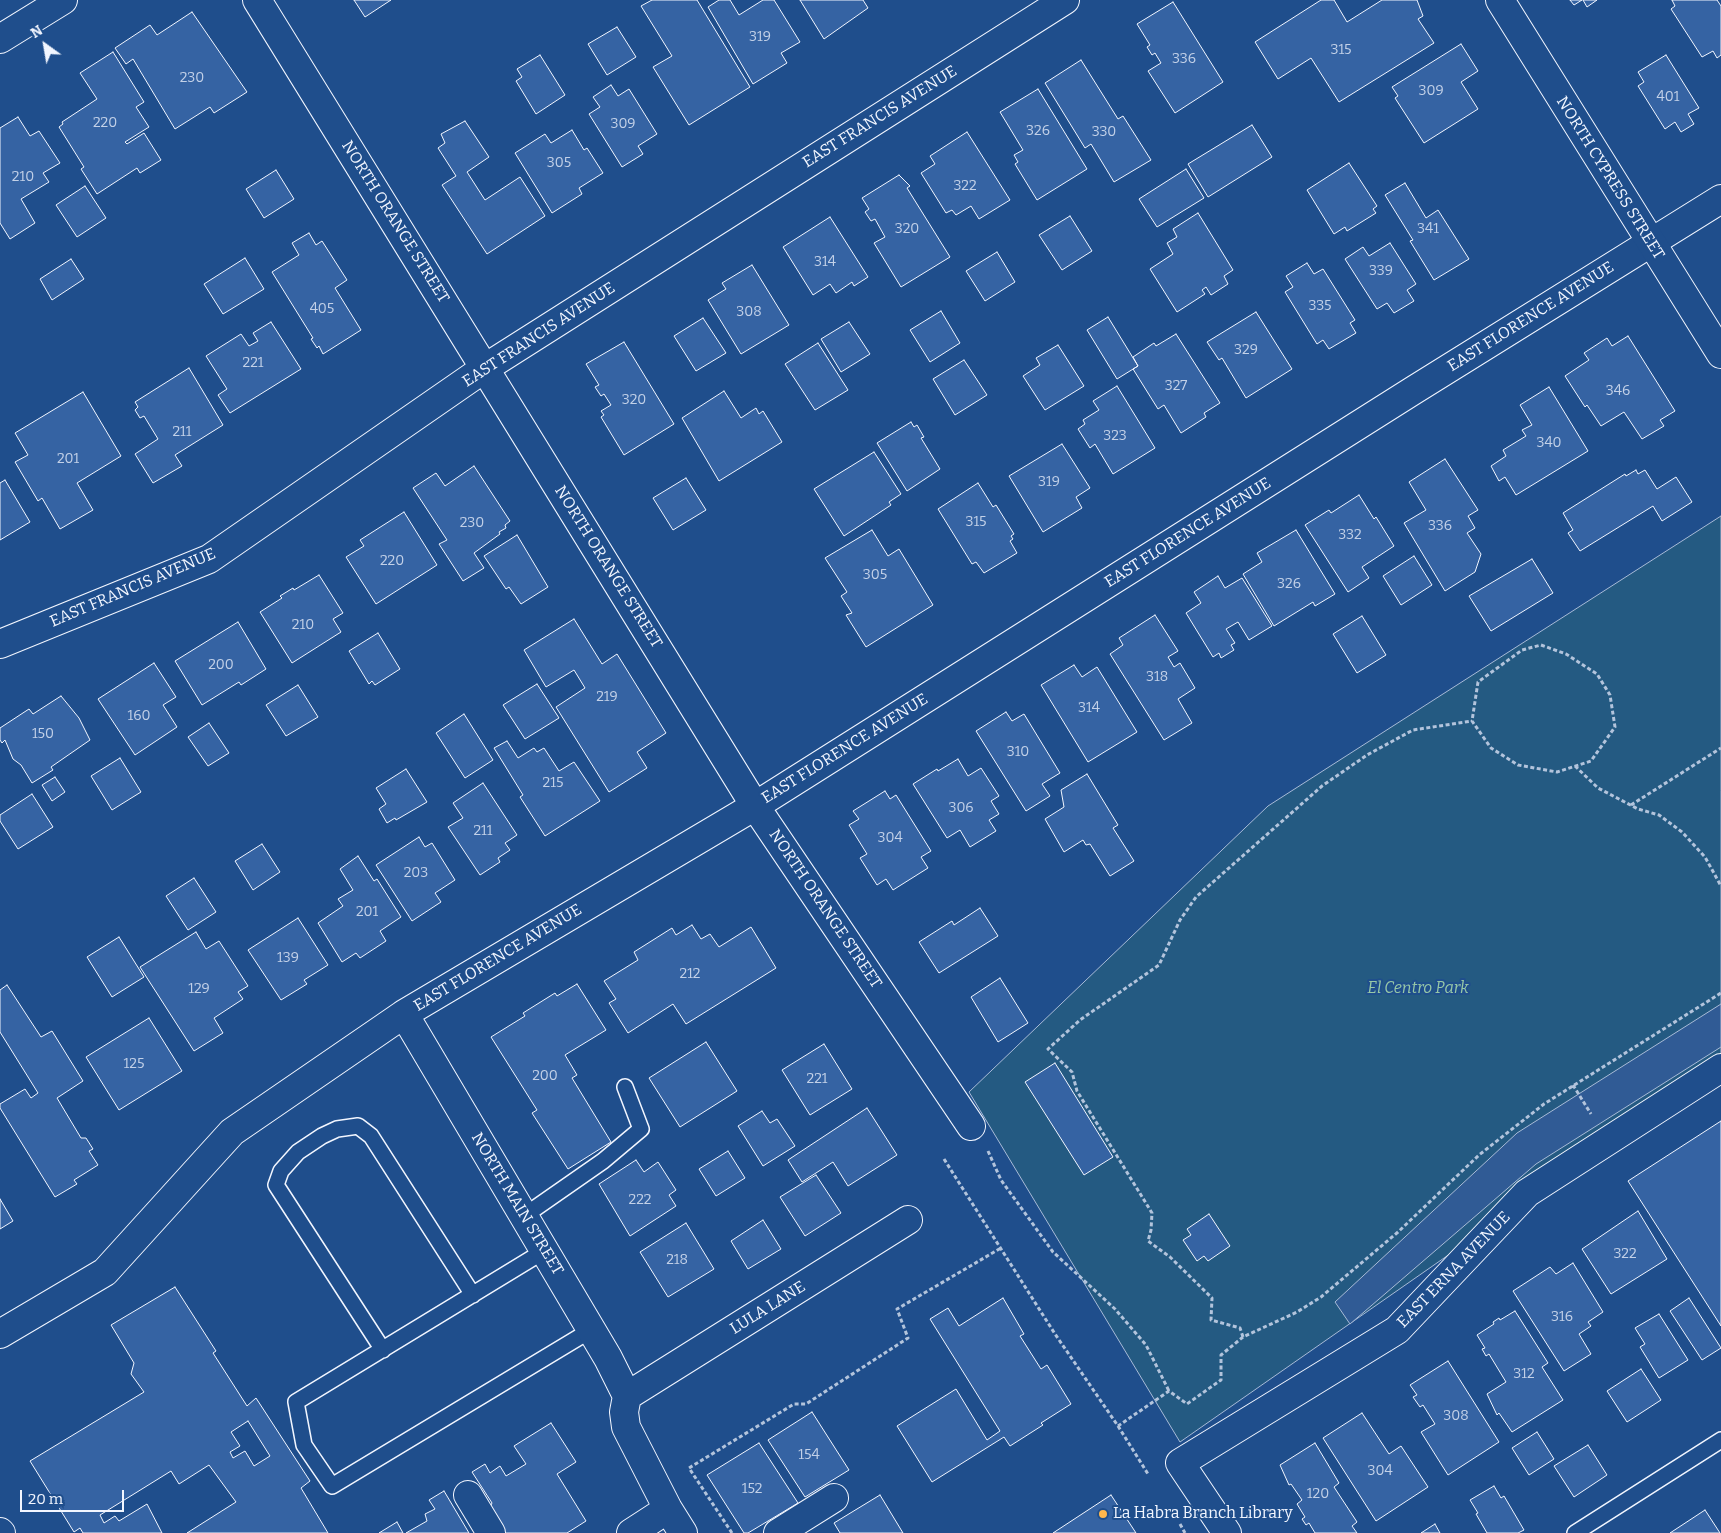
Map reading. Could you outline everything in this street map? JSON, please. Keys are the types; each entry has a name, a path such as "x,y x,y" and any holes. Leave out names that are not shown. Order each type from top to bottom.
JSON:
{"street":[{"path":"0,39 63,0"},
{"name":"NORTH ORANGE STREET","path":"257,0 755,806 971,1126"},
{"name":"EAST FRANCIS AVENUE","path":"0,644 209,559 485,368 1065,0"},
{"name":"NORTH CYPRESS STREET","path":"1500,0 1721,354"},
{"name":"EAST FLORENCE AVENUE","path":"0,1334 104,1272 232,1132 404,1014 755,806 1721,199"},
{"name":"NORTH MAIN STREET","path":"404,1014 591,1330 627,1396"},
{"name":"EAST ERNA AVENUE","path":"1227,1533 1180,1463 1397,1330 1528,1193 1721,1068"},
{"name":"LULA LANE","path":"627,1396 908,1220"},
{"path":"627,1396 624,1412 626,1427 668,1509 683,1533"},
{"path":"468,1495 491,1533"},
{"path":"778,1533 834,1498"},
{"path":"630,1533 668,1509"}],"lane":[{"path":"524,1216 603,1161 641,1129 625,1088"},
{"path":"382,1350 276,1185 281,1171 298,1152 322,1136 336,1129 358,1126 371,1136 473,1295"},
{"path":"544,1251 296,1402 304,1445 332,1486 591,1330"},
{"path":"1575,1533 1718,1448"}],"path":[{"path":"1541,645 1566,654 1597,674 1610,695 1615,727 1591,761 1556,772 1518,765 1491,748 1472,721 1478,682 1522,650 1541,645"},
{"path":"1243,1337 1240,1328 1211,1320 1212,1298 1170,1257 1148,1241 1152,1230 1152,1213 1077,1091 1072,1072 1048,1049 1080,1020 1159,965 1180,920 1196,897 1322,786 1367,754 1413,730 1472,721"},
{"path":"1630,805 1721,748"},
{"path":"1575,766 1598,788 1630,805 1659,815 1682,832 1705,857 1721,886"},
{"path":"987,1148 1001,1180 1053,1252 1115,1309 1146,1345 1168,1391 1187,1404 1221,1380 1221,1355 1243,1337 1297,1312 1321,1297 1398,1232 1479,1155 1544,1104 1721,993"},
{"path":"944,1159 1055,1334 1118,1426 1168,1391"},
{"path":"732,1533 689,1468 794,1404 806,1404 908,1338 897,1309 1000,1248"}],"green space":[{"name":"El Centro Park","path":"1721,516 1721,1065 1180,1442 969,1092 1268,806"}],"shaded area":[{"path":"1721,1004 1721,1047 1536,1164 1350,1324 1335,1302 1517,1133"}],"building":[{"path":"354,0 391,0 365,17"},
{"path":"652,0 697,0 750,87 689,125 653,67 672,56 641,6"},
{"path":"719,0 730,0 739,15 763,0 774,0 800,42 781,53 787,63 753,84 708,7"},
{"path":"800,0 863,0 868,8 824,39"},
{"path":"1321,0 1334,0 1347,22 1382,0 1417,0 1423,16 1418,19 1434,43 1339,102 1311,58 1278,79 1255,42"},
{"path":"1570,0 1582,0 1574,5"},
{"path":"1583,0 1597,0 1587,7"},
{"path":"1672,0 1717,0 1721,6 1721,55 1717,58 1713,51 1702,57 1671,9 1675,6"},
{"path":"1173,2 1223,82 1175,113 1148,71 1161,63 1155,53 1152,55 1147,47 1150,45 1137,24"},
{"path":"192,12 247,92 214,113 210,107 175,129 133,59 126,64 115,48 150,25 157,35"},
{"path":"617,27 636,57 607,75 588,44"},
{"path":"1461,44 1478,71 1461,82 1478,109 1424,143 1395,98 1398,96 1392,87"},
{"path":"113,52 144,102 136,107 149,127 125,142 127,144 144,133 161,160 140,173 137,168 97,194 81,169 84,167 59,127 63,124 62,122 97,99 80,73"},
{"path":"540,55 565,95 536,114 516,81 522,77 517,69"},
{"path":"1666,55 1699,108 1688,114 1694,124 1681,132 1675,122 1665,129 1638,86 1644,82 1638,72"},
{"path":"1081,60 1118,119 1123,116 1151,160 1114,182 1091,144 1085,148 1045,83"},
{"path":"611,85 618,96 629,89 657,134 638,146 643,154 622,167 589,114 600,107 593,97"},
{"path":"1038,89 1087,169 1037,200 1015,164 1018,162 1014,155 1023,150 1000,112"},
{"path":"18,117 30,136 39,131 60,163 43,173 49,182 21,199 35,223 10,239 0,223 0,128"},
{"path":"465,121 489,157 467,172 485,200 520,177 545,216 487,254 442,185 456,176 438,148 445,143 441,134"},
{"path":"1252,125 1272,157 1208,197 1188,164"},
{"path":"572,130 584,150 587,148 603,173 579,188 582,194 552,213 515,153 545,134 551,143"},
{"path":"967,132 1010,200 979,219 971,206 956,215 952,210 946,213 921,173 935,164 930,156"},
{"path":"1349,163 1377,206 1373,209 1376,213 1347,231 1345,227 1334,234 1307,190"},
{"path":"1186,169 1204,198 1157,227 1139,199"},
{"path":"276,170 294,199 264,218 246,189"},
{"path":"899,175 910,186 907,188 950,257 901,287 874,243 885,237 875,219 871,221 865,212 869,209 862,198"},
{"path":"1405,183 1426,218 1438,210 1469,259 1434,280 1410,241 1413,240 1385,195"},
{"path":"85,186 106,218 77,237 56,205"},
{"path":"1198,213 1233,270 1224,276 1228,284 1211,295 1206,287 1202,290 1205,294 1177,312 1150,269 1173,254 1167,243 1177,237 1173,229"},
{"path":"1070,216 1092,251 1062,270 1039,235"},
{"path":"830,217 868,277 854,286 852,282 836,293 830,284 813,295 783,247"},
{"path":"309,233 316,245 322,241 347,280 335,288 361,330 323,354 319,346 317,348 311,339 313,338 272,272 299,255 292,243"},
{"path":"1390,243 1416,284 1407,290 1414,301 1394,313 1387,303 1377,309 1345,259 1363,247 1369,256"},
{"path":"997,252 1015,282 985,301 966,271"},
{"path":"245,258 264,289 223,314 204,284"},
{"path":"71,259 84,279 52,300 40,279"},
{"path":"1307,263 1314,274 1323,269 1355,320 1350,323 1356,333 1329,349 1323,340 1317,344 1285,292 1293,287 1286,276"},
{"path":"752,265 789,325 741,354 708,300 726,289 722,283"},
{"path":"941,311 960,343 930,362 910,330"},
{"path":"1256,312 1292,369 1246,398 1222,358 1219,360 1207,342"},
{"path":"1108,317 1138,366 1117,379 1087,330"},
{"path":"703,318 726,353 696,371 674,336"},
{"path":"271,322 301,369 230,413 218,395 227,389 206,356 241,334 249,346 258,341 253,333"},
{"path":"849,322 870,354 841,372 821,339"},
{"path":"1176,334 1220,403 1204,413 1206,417 1181,433 1164,405 1158,409 1133,369 1138,366 1133,357 1154,343 1156,346"},
{"path":"1628,336 1675,411 1660,420 1664,426 1642,439 1624,412 1601,426 1587,405 1585,407 1565,376 1589,360 1584,353 1607,338 1612,346"},
{"path":"624,342 674,424 624,455 601,417 604,415 601,411 611,405 604,394 601,396 595,387 599,385 586,364"},
{"path":"818,343 848,390 815,410 785,364"},
{"path":"1058,345 1084,386 1045,410 1023,376 1040,365 1036,358"},
{"path":"964,360 987,395 955,415 933,379"},
{"path":"189,368 223,425 175,455 182,466 153,483 135,454 158,439 144,416 140,418 135,410 138,407 135,402"},
{"path":"1117,386 1155,448 1113,474 1095,444 1090,448 1078,429 1085,424 1083,420 1099,410 1093,401"},
{"path":"1549,387 1588,451 1516,495 1505,477 1499,481 1491,466 1506,456 1503,450 1526,436 1522,430 1532,425 1520,405"},
{"path":"724,391 741,418 756,408 759,414 763,411 782,442 719,481 682,418"},
{"path":"83,392 121,456 77,483 93,510 60,529 42,498 38,501 15,462 28,455 15,433"},
{"path":"911,422 914,427 917,425 924,437 921,438 940,469 907,491 877,443"},
{"path":"1062,444 1090,488 1076,497 1082,508 1043,532 1009,476"},
{"path":"874,452 901,494 889,502 891,505 844,536 814,489"},
{"path":"1445,459 1478,510 1468,516 1475,528 1467,533 1481,554 1475,572 1445,591 1404,523 1426,510 1409,482"},
{"path":"474,466 510,521 505,525 506,528 499,532 500,534 474,553 484,568 463,581 439,544 447,540 413,488 436,473 445,486"},
{"path":"1636,470 1638,474 1645,470 1657,489 1676,477 1692,502 1662,521 1653,506 1580,551 1568,533 1573,530 1563,513 1625,474 1626,476"},
{"path":"686,478 706,510 673,530 653,498"},
{"path":"5,480 30,522 0,540 0,483"},
{"path":"978,483 993,507 996,505 1014,534 1011,536 1013,539 1010,541 1017,553 984,573 976,562 972,564 938,509"},
{"path":"1359,495 1374,519 1376,517 1394,546 1362,567 1369,578 1348,592 1305,525 1329,510 1331,513"},
{"path":"404,512 437,565 376,604 346,557 364,546 360,540"},
{"path":"872,530 888,556 899,549 933,605 866,647 846,615 852,613 841,596 847,592 825,558"},
{"path":"1296,530 1335,594 1315,606 1313,602 1274,626 1243,574 1262,562 1257,553"},
{"path":"517,535 548,587 521,604 509,587 506,589 484,556"},
{"path":"1414,556 1432,585 1401,605 1383,576"},
{"path":"1532,559 1553,593 1491,631 1469,596"},
{"path":"319,575 343,613 333,619 341,632 292,663 260,612 282,598 280,596"},
{"path":"1218,576 1225,588 1242,578 1272,626 1249,640 1238,622 1226,629 1235,643 1231,645 1234,650 1221,658 1219,653 1213,657 1186,613 1201,603 1194,592"},
{"path":"1155,615 1178,651 1168,657 1174,667 1180,663 1195,688 1178,699 1192,723 1164,740 1110,654 1123,645 1119,638"},
{"path":"1362,616 1386,655 1357,673 1333,634"},
{"path":"574,619 602,664 617,654 666,733 637,752 647,768 609,792 556,707 585,688 574,670 546,687 524,650"},
{"path":"238,622 266,669 241,685 239,682 202,705 175,661"},
{"path":"378,633 400,669 375,685 372,681 369,684 349,651"},
{"path":"154,663 176,697 163,705 177,727 135,755 98,699"},
{"path":"1074,665 1082,677 1097,667 1137,732 1088,762 1041,685"},
{"path":"537,684 559,718 525,739 503,705"},
{"path":"298,685 318,717 286,736 266,705"},
{"path":"61,696 79,718 90,740 51,767 53,770 32,783 21,765 13,759 5,740 2,743 0,740 0,728 29,709 33,714"},
{"path":"1006,712 1012,721 1024,714 1060,773 1042,784 1050,796 1026,811 976,731"},
{"path":"464,714 493,760 465,778 436,733"},
{"path":"209,723 229,753 208,766 188,737"},
{"path":"507,741 518,758 534,748 537,752 544,748 559,771 574,762 600,801 545,836 520,797 523,795 494,748"},
{"path":"120,758 141,792 112,810 91,776"},
{"path":"958,759 968,776 981,768 999,796 991,801 999,814 989,820 996,831 970,847 960,830 947,838 913,784"},
{"path":"406,769 427,802 396,820 395,818 387,823 379,809 386,804 376,788"},
{"path":"1087,774 1118,825 1113,828 1134,861 1110,876 1090,844 1086,845 1083,840 1064,852 1045,819 1064,807 1061,790"},
{"path":"55,777 65,792 52,801 42,785"},
{"path":"483,783 517,835 505,843 510,850 498,858 500,862 480,875 448,827 463,818 453,803"},
{"path":"885,791 890,799 896,795 931,851 921,857 928,868 893,890 886,879 877,885 860,858 867,854 849,825 859,819 853,811"},
{"path":"32,794 53,827 18,849 0,821 0,815"},
{"path":"419,837 425,847 432,843 455,880 435,893 441,902 412,921 376,865"},
{"path":"262,844 280,872 253,890 235,861"},
{"path":"358,856 374,881 377,879 401,917 380,931 386,941 360,958 356,953 342,962 318,923 343,906 338,899 353,890 340,869"},
{"path":"194,878 216,912 188,930 166,896"},
{"path":"980,908 998,936 939,973 919,942 952,921 954,925"},
{"path":"298,918 328,965 304,980 307,984 281,1000 248,950"},
{"path":"692,925 701,939 710,934 719,947 751,927 776,968 686,1024 673,1004 628,1033 609,1003 616,999 604,981 638,960 634,952 672,928 676,935"},
{"path":"196,932 206,949 219,941 248,986 238,992 243,999 214,1018 223,1033 194,1051 140,967"},
{"path":"119,937 144,977 112,997 87,957"},
{"path":"1000,978 1028,1023 998,1042 971,997"},
{"path":"577,984 606,1030 565,1055 577,1075 572,1078 611,1142 568,1169 532,1113 537,1110 491,1037 525,1016 523,1013 555,993 557,996"},
{"path":"7,985 41,1037 52,1031 83,1081 57,1098 81,1138 86,1138 93,1149 89,1151 98,1165 74,1180 77,1184 55,1197 0,1108 0,1104 25,1089 31,1098 38,1093 0,1032 0,990"},
{"path":"149,1018 182,1071 119,1110 86,1057"},
{"path":"706,1042 737,1091 680,1127 649,1078"},
{"path":"824,1044 852,1089 810,1115 782,1070"},
{"path":"1055,1063 1113,1157 1084,1175 1025,1082"},
{"path":"867,1108 897,1155 848,1186 833,1162 802,1182 788,1160"},
{"path":"762,1111 770,1123 777,1119 795,1146 763,1166 738,1126"},
{"path":"1721,1121 1721,1326 1628,1181"},
{"path":"728,1151 745,1178 716,1196 699,1169"},
{"path":"636,1160 644,1172 658,1162 676,1190 669,1195 676,1206 630,1236 599,1184"},
{"path":"816,1175 841,1213 805,1236 780,1197"},
{"path":"0,1199 13,1221 0,1229"},
{"path":"1638,1211 1667,1259 1611,1294 1582,1249"},
{"path":"1209,1214 1230,1246 1208,1261 1204,1256 1197,1261 1183,1240 1191,1235 1187,1229"},
{"path":"763,1220 781,1249 748,1269 731,1241"},
{"path":"686,1223 714,1269 668,1297 640,1252"},
{"path":"1573,1263 1603,1312 1588,1322 1591,1326 1579,1334 1591,1354 1564,1371 1513,1291 1550,1267 1556,1274"},
{"path":"175,1287 216,1351 213,1353 247,1406 256,1398 310,1481 301,1488 328,1533 187,1533 236,1502 209,1465 179,1484 171,1471 100,1515 104,1523 115,1516 119,1521 147,1504 162,1533 83,1533 80,1528 74,1532 30,1461 144,1392 131,1374 134,1363 111,1325","holes":["248,1421 270,1456 254,1466 245,1451 233,1458 230,1452 240,1446 231,1432"]},
{"path":"1003,1298 1024,1334 1020,1336 1041,1369 1047,1365 1071,1404 1010,1446 1004,1437 932,1482 897,1426 956,1389 987,1440 1000,1431 930,1319 948,1308 959,1326"},
{"path":"1689,1298 1721,1348 1702,1360 1670,1311"},
{"path":"1515,1311 1548,1363 1542,1367 1563,1400 1512,1432 1499,1413 1497,1415 1487,1394 1506,1382 1489,1354 1486,1356 1482,1349 1485,1348 1477,1335 1494,1324 1493,1322 1499,1318 1500,1320"},
{"path":"1659,1314 1688,1360 1659,1378 1640,1347 1645,1344 1635,1328"},
{"path":"1448,1361 1499,1442 1448,1475 1421,1432 1435,1424 1423,1405 1420,1407 1413,1397 1417,1395 1410,1385"},
{"path":"1641,1369 1661,1400 1627,1422 1607,1391"},
{"path":"812,1412 849,1470 805,1497 768,1440"},
{"path":"1362,1413 1389,1454 1401,1446 1428,1487 1376,1521 1323,1438"},
{"path":"551,1423 576,1462 557,1474 586,1521 567,1533 505,1533 490,1507 492,1503 472,1472 485,1464 490,1473 500,1466 506,1476 526,1464 514,1446"},
{"path":"1537,1432 1554,1459 1529,1475 1512,1448"},
{"path":"759,1443 798,1503 748,1533 744,1533 707,1475"},
{"path":"1315,1443 1339,1483 1334,1487 1357,1522 1352,1526 1357,1533 1315,1533 1309,1523 1306,1525 1302,1519 1305,1517 1297,1504 1302,1500 1291,1484 1289,1485 1280,1465"},
{"path":"1588,1445 1607,1475 1574,1497 1554,1466"},
{"path":"1494,1486 1501,1498 1504,1496 1524,1530 1518,1533 1487,1533 1470,1500"},
{"path":"444,1491 469,1533 406,1533 427,1521 425,1514 435,1509 429,1500"},
{"path":"880,1495 903,1533 840,1533 834,1523"},
{"name":"La Habra Branch Library","path":"1111,1495 1136,1533 1053,1533"},
{"path":"1705,1510 1720,1533 1670,1533"},
{"path":"397,1522 403,1533 379,1533"},
{"path":"1435,1524 1440,1533 1421,1533"}],"place":[{"name":"La Habra Branch Library","path":"1103,1514"}]}
